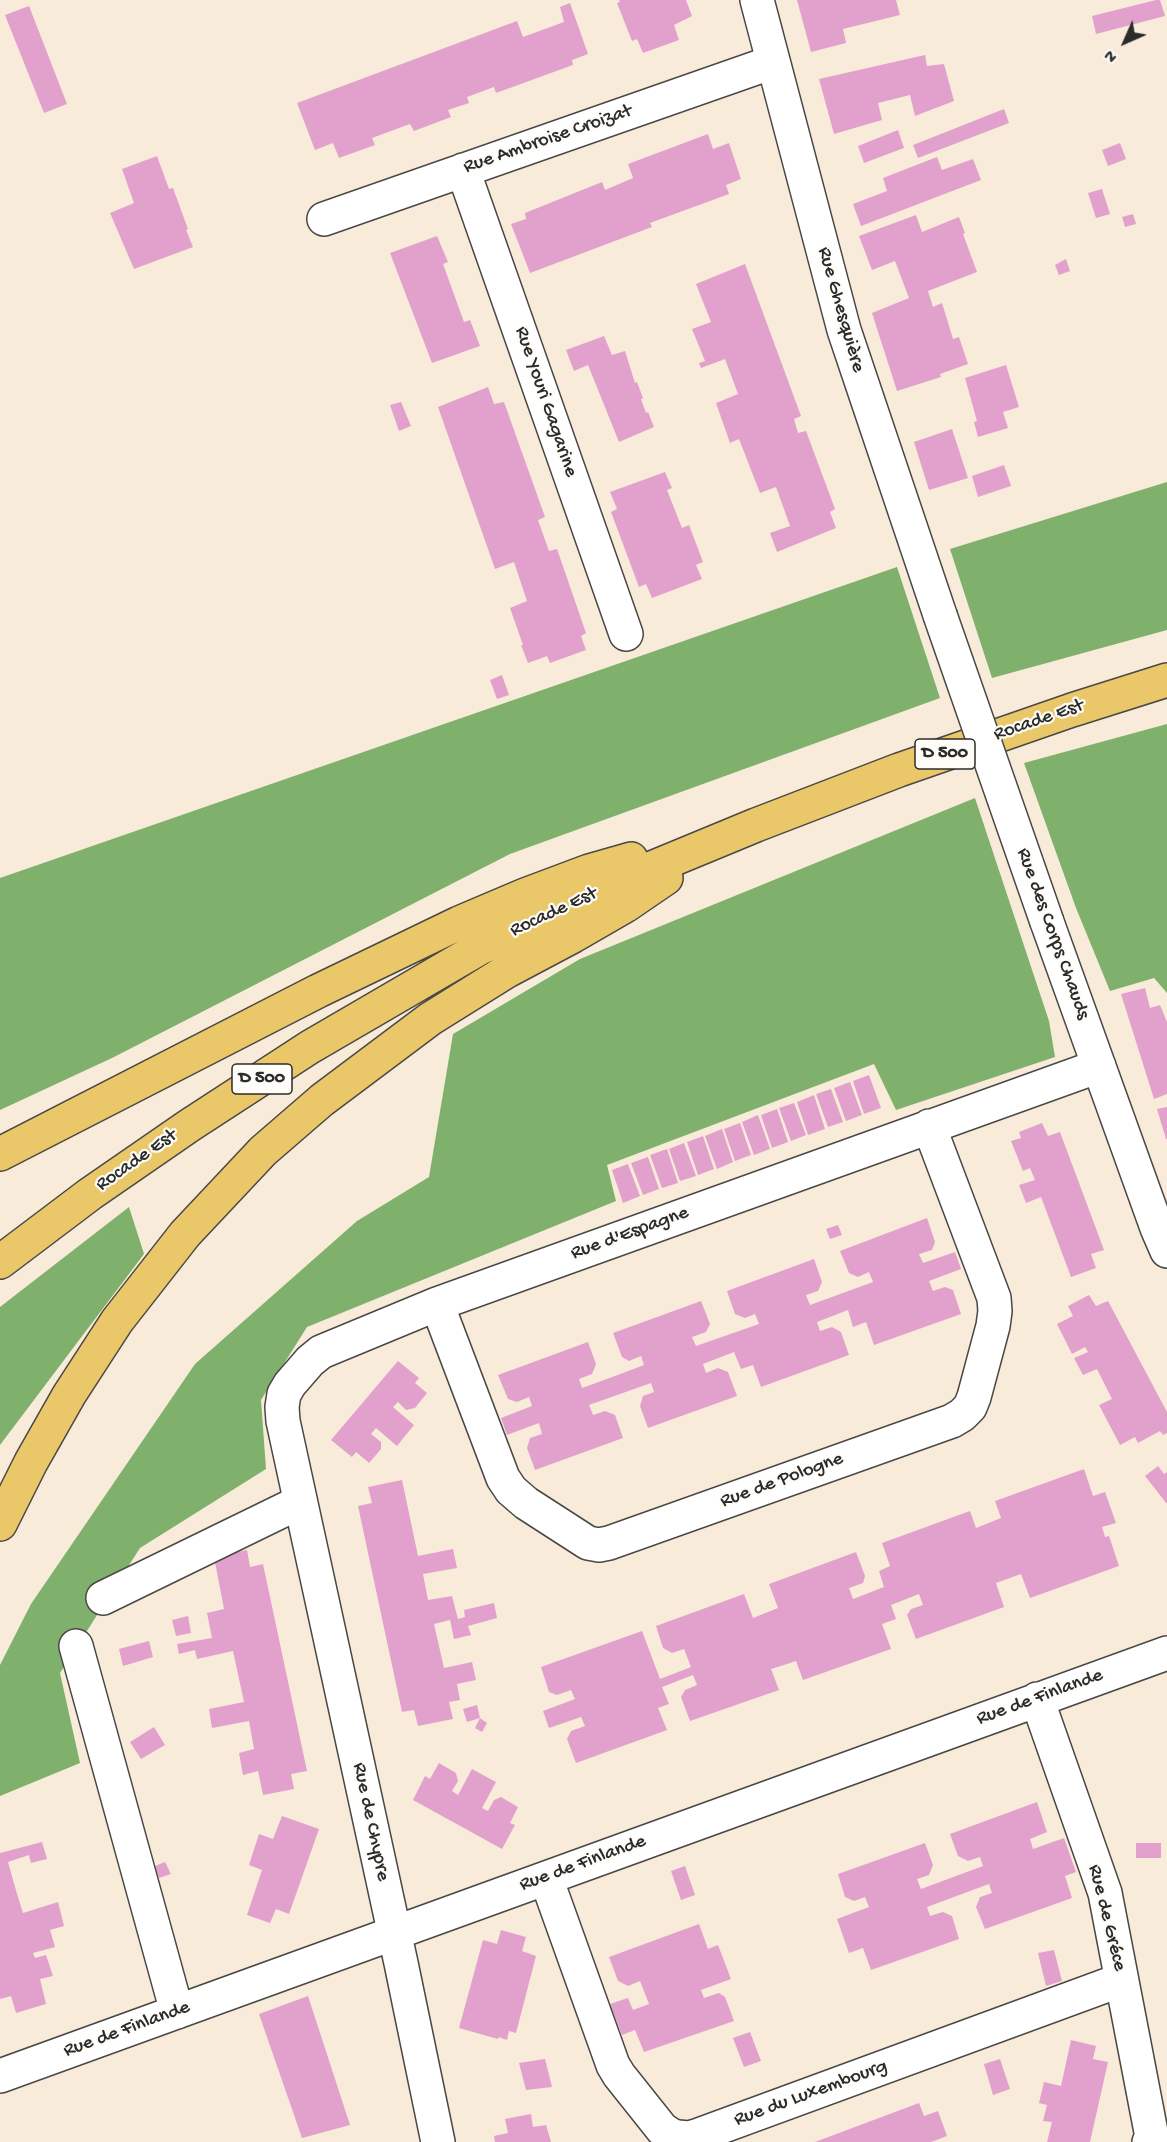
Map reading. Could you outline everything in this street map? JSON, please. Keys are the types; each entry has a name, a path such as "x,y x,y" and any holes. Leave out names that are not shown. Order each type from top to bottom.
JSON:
{"highway":[{"name":"Rocade Est","path":"0,1262 173,1136 310,1047 480,948 635,875 727,836 899,770 1072,710 1167,680"},
{"path":"0,1154 318,991 459,923 589,871 727,836"},
{"path":"0,1524 64,1404 117,1321 185,1234 263,1151 322,1100 430,1019 507,971 625,906 727,836"}],"street":[{"name":"Rue Ghesquière","path":"757,0 844,330 940,615"},
{"name":"Rue Ambroise Croizat","path":"324,219 773,62"},
{"name":"Rue Youri Gagarine","path":"463,170 626,634"},
{"name":"Rue des Corps Chauds","path":"940,615 1047,922 1167,1251"},
{"name":"Rue d'Espagne","path":"300,1502 282,1407 284,1394 290,1384 321,1352 437,1304 1099,1066"},
{"name":"Rue de Pologne","path":"437,1304 503,1478 510,1490 588,1543 599,1545 609,1543 941,1425 962,1415 970,1407 993,1326 995,1311 993,1298 929,1126"},
{"path":"103,1598 300,1502"},
{"name":"Rue de Chypre","path":"300,1502 438,2142"},
{"path":"76,1646 177,2012"},
{"name":"Rue de Finlande","path":"0,2076 394,1931 1167,1653"},
{"name":"Rue de Gréce","path":"1037,1699 1105,1893 1121,1980 1156,2140"},
{"name":"Rue du Luxembourg","path":"546,1878 613,2065 662,2128 678,2137 690,2138 699,2135 1121,1980"}],"green space":[{"path":"1167,482 1167,630 992,678 950,549"},
{"path":"897,567 940,698 510,854 112,1058 0,1110 0,878"},
{"path":"1167,724 1167,993 1154,978 1110,991 1076,908 1024,763"},
{"path":"975,798 1049,1021 1055,1057 896,1110 874,1064 607,1165 616,1201 307,1327 261,1400 266,1469 140,1548 60,1673 80,1763 0,1796 0,1665 31,1604 195,1364 357,1221 429,1177 453,1034 580,959"},
{"path":"129,1207 144,1254 0,1445 0,1307"}],"building":[{"path":"619,0 686,0 692,16 674,25 679,40 643,53 637,39 632,41 617,3 620,2"},
{"path":"797,0 896,0 900,15 843,29 846,43 811,52"},
{"path":"1160,0 1165,16 1096,34 1092,16"},
{"path":"570,3 588,54 572,60 573,65 496,93 494,87 467,97 469,103 448,110 451,117 414,131 410,124 372,138 375,145 339,158 333,143 315,150 297,103 517,21 523,37 564,22 560,7"},
{"path":"29,6 67,104 44,113 5,15"},
{"path":"925,55 927,66 944,64 954,101 915,116 910,95 878,103 882,120 834,134 819,79"},
{"path":"1004,109 1009,123 918,158 913,145"},
{"path":"898,130 904,148 864,163 858,146"},
{"path":"708,134 713,149 729,143 741,179 726,185 729,194 650,223 652,227 530,273 511,224 526,219 525,213 602,182 605,190 633,178 628,164"},
{"path":"1120,143 1126,159 1108,166 1102,150"},
{"path":"157,156 169,189 173,188 193,247 134,269 110,213 134,203 122,169"},
{"path":"937,157 942,170 973,159 981,180 861,226 853,204 887,191 883,178"},
{"path":"1102,189 1110,214 1096,218 1088,193"},
{"path":"1133,214 1136,224 1125,227 1122,217"},
{"path":"916,215 922,232 959,217 965,233 963,234 977,272 928,291 933,307 942,303 953,339 959,337 968,364 940,374 941,377 897,391 872,313 909,298 895,261 872,270 859,236"},
{"path":"437,236 448,262 443,264 464,322 470,320 480,346 432,363 390,253"},
{"path":"1066,259 1070,271 1059,275 1055,265"},
{"path":"745,264 801,416 794,419 798,433 806,431 835,509 830,512 836,528 777,552 770,533 790,526 776,487 760,493 739,439 730,443 716,403 738,394 725,359 701,368 699,363 705,361 692,329 711,322 696,284"},
{"path":"604,336 612,355 625,351 635,383 637,382 643,398 641,399 646,413 648,412 654,427 619,442 588,365 574,371 566,350"},
{"path":"1006,365 1019,407 1003,412 1008,428 978,437 974,422 977,421 965,378"},
{"path":"488,387 494,404 504,402 545,517 538,520 549,551 557,549 586,633 581,636 586,650 550,663 547,656 528,663 510,608 527,601 514,562 495,569 438,407"},
{"path":"401,402 411,426 399,431 390,405"},
{"path":"952,429 968,478 929,490 914,442"},
{"path":"1004,465 1011,486 978,497 972,476"},
{"path":"665,472 672,488 667,490 682,528 689,525 703,562 696,565 702,579 652,598 646,584 639,587 611,512 617,509 610,492"},
{"path":"502,675 509,695 497,699 490,680"},
{"path":"1145,988 1150,1008 1160,1005 1167,1022 1167,1094 1154,1099 1121,994"},
{"path":"869,1075 881,1108 864,1114 853,1081"},
{"path":"850,1082 862,1115 846,1121 834,1088"},
{"path":"831,1089 843,1122 828,1127 816,1094"},
{"path":"814,1095 825,1129 808,1135 797,1102"},
{"path":"794,1103 806,1135 791,1141 779,1108"},
{"path":"1167,1107 1167,1139 1166,1139 1157,1109"},
{"path":"777,1109 788,1142 772,1148 761,1115"},
{"path":"758,1115 770,1149 754,1155 742,1122"},
{"path":"740,1123 751,1155 735,1161 724,1129"},
{"path":"1042,1123 1048,1136 1060,1132 1104,1250 1091,1254 1096,1268 1071,1277 1041,1197 1026,1203 1019,1185 1035,1180 1030,1168 1023,1171 1011,1141 1021,1138 1019,1132"},
{"path":"722,1129 733,1162 717,1169 705,1136"},
{"path":"703,1136 714,1169 698,1175 687,1142"},
{"path":"684,1143 696,1176 680,1181 669,1149"},
{"path":"667,1149 678,1183 662,1188 650,1155"},
{"path":"648,1157 659,1189 643,1195 631,1163"},
{"path":"628,1164 640,1196 623,1203 612,1170"},
{"path":"927,1218 935,1242 932,1250 919,1254 923,1263 955,1252 961,1269 929,1281 933,1291 945,1287 953,1290 961,1314 874,1345 866,1322 853,1327 848,1310 817,1322 820,1331 832,1327 841,1332 849,1355 761,1387 753,1365 741,1369 734,1352 703,1364 706,1373 718,1368 728,1372 737,1396 648,1428 640,1406 643,1396 654,1392 651,1383 589,1405 593,1415 605,1411 615,1415 623,1438 535,1470 527,1448 530,1438 542,1434 539,1423 507,1435 501,1418 532,1406 529,1397 517,1402 508,1399 498,1375 588,1342 596,1364 592,1374 579,1379 582,1388 615,1376 644,1365 641,1356 629,1361 622,1357 613,1333 701,1301 710,1324 706,1332 692,1337 696,1346 759,1324 755,1314 745,1318 735,1314 727,1291 814,1259 822,1282 818,1291 806,1295 810,1305 873,1282 869,1272 858,1277 849,1273 840,1251"},
{"path":"838,1225 842,1235 830,1239 826,1229"},
{"path":"1089,1295 1096,1306 1108,1301 1167,1412 1167,1433 1163,1435 1160,1431 1138,1443 1135,1437 1120,1445 1099,1405 1112,1399 1097,1369 1083,1375 1074,1358 1088,1352 1085,1347 1072,1354 1057,1324 1073,1316 1068,1306"},
{"path":"398,1361 419,1378 415,1383 427,1393 415,1408 406,1410 398,1402 393,1407 414,1425 397,1446 376,1428 371,1434 381,1442 381,1449 369,1463 356,1452 352,1457 331,1440"},
{"path":"1158,1466 1164,1474 1167,1472 1167,1504 1145,1476"},
{"path":"1084,1469 1093,1496 1105,1492 1116,1523 1102,1527 1105,1537 1109,1536 1119,1566 1030,1598 1021,1574 996,1583 1004,1607 916,1639 907,1615 911,1609 923,1605 919,1594 891,1605 896,1619 882,1624 891,1649 803,1680 796,1661 771,1669 779,1690 690,1721 681,1697 685,1690 697,1685 693,1675 662,1687 669,1704 658,1708 667,1730 576,1763 567,1739 571,1731 585,1726 581,1717 549,1728 543,1711 575,1699 571,1690 557,1695 549,1692 541,1667 642,1631 660,1679 691,1667 684,1649 672,1653 663,1648 656,1626 744,1594 753,1618 778,1608 769,1584 856,1552 865,1576 863,1583 849,1588 853,1599 884,1587 879,1571 890,1566 882,1543 970,1511 976,1528 1001,1518 995,1501"},
{"path":"402,1480 418,1556 453,1549 457,1568 423,1574 428,1600 452,1596 458,1619 465,1617 464,1610 494,1603 497,1618 468,1626 471,1635 454,1639 450,1620 434,1624 444,1668 472,1662 476,1680 457,1684 460,1700 449,1702 453,1719 418,1726 414,1710 402,1712 358,1506 372,1503 368,1487"},
{"path":"247,1550 250,1567 263,1564 307,1771 291,1774 294,1789 263,1795 258,1771 243,1775 239,1753 254,1749 249,1721 212,1728 209,1709 244,1702 233,1651 197,1659 195,1650 179,1654 177,1644 212,1638 207,1613 224,1609 214,1557"},
{"path":"188,1616 191,1633 176,1636 172,1620"},
{"path":"149,1641 153,1657 123,1666 119,1649"},
{"path":"477,1705 480,1718 467,1722 463,1709"},
{"path":"480,1718 487,1723 482,1732 475,1728"},
{"path":"154,1727 165,1745 141,1759 130,1742"},
{"path":"439,1763 456,1773 458,1781 452,1791 458,1795 472,1769 496,1782 482,1808 488,1811 494,1800 501,1797 518,1807 510,1823 515,1825 502,1849 413,1800 425,1776 430,1779"},
{"path":"1037,1802 1047,1832 1030,1839 1033,1849 1064,1838 1076,1872 1065,1876 1072,1898 985,1929 976,1907 980,1897 992,1893 989,1884 927,1907 930,1916 943,1912 952,1916 959,1939 871,1970 863,1948 849,1953 837,1919 869,1907 865,1897 854,1901 845,1897 838,1874 925,1843 933,1865 929,1875 917,1879 921,1889 983,1866 980,1857 968,1861 958,1856 950,1834"},
{"path":"282,1816 319,1829 289,1914 276,1909 270,1923 247,1915 262,1870 249,1865 259,1834 273,1839"},
{"path":"42,1842 47,1859 31,1863 29,1855 8,1862 23,1913 58,1902 64,1926 50,1930 55,1947 33,1953 35,1958 46,1955 53,1976 40,1979 46,2004 16,2013 11,1996 0,1999 0,1853"},
{"path":"1136,1843 1161,1843 1161,1858 1136,1858"},
{"path":"165,1862 171,1874 159,1878 155,1866"},
{"path":"685,1866 695,1895 681,1900 671,1871"},
{"path":"699,1924 708,1949 718,1945 731,1979 701,1990 704,1998 719,1993 725,1997 734,2021 644,2052 635,2030 622,2035 610,2004 628,1998 633,2010 649,2004 640,1981 628,1986 618,1981 609,1957"},
{"path":"501,1930 526,1937 522,1951 536,1956 516,2033 509,2031 507,2040 459,2028 483,1940 497,1944"},
{"path":"1054,1950 1062,1981 1046,1986 1038,1953"},
{"path":"308,1996 350,2125 302,2138 259,2014"},
{"path":"750,2032 761,2061 744,2067 733,2038"},
{"path":"1071,2040 1096,2046 1093,2059 1108,2062 1090,2142 1047,2142 1052,2122 1043,2121 1047,2105 1039,2103 1044,2082 1061,2086"},
{"path":"545,2059 552,2087 526,2090 519,2063"},
{"path":"1000,2059 1010,2089 993,2095 984,2064"},
{"path":"919,2103 924,2116 938,2111 947,2136 931,2142 815,2142"},
{"path":"531,2114 533,2127 546,2125 551,2142 495,2142 494,2136 508,2133 505,2119"}]}
